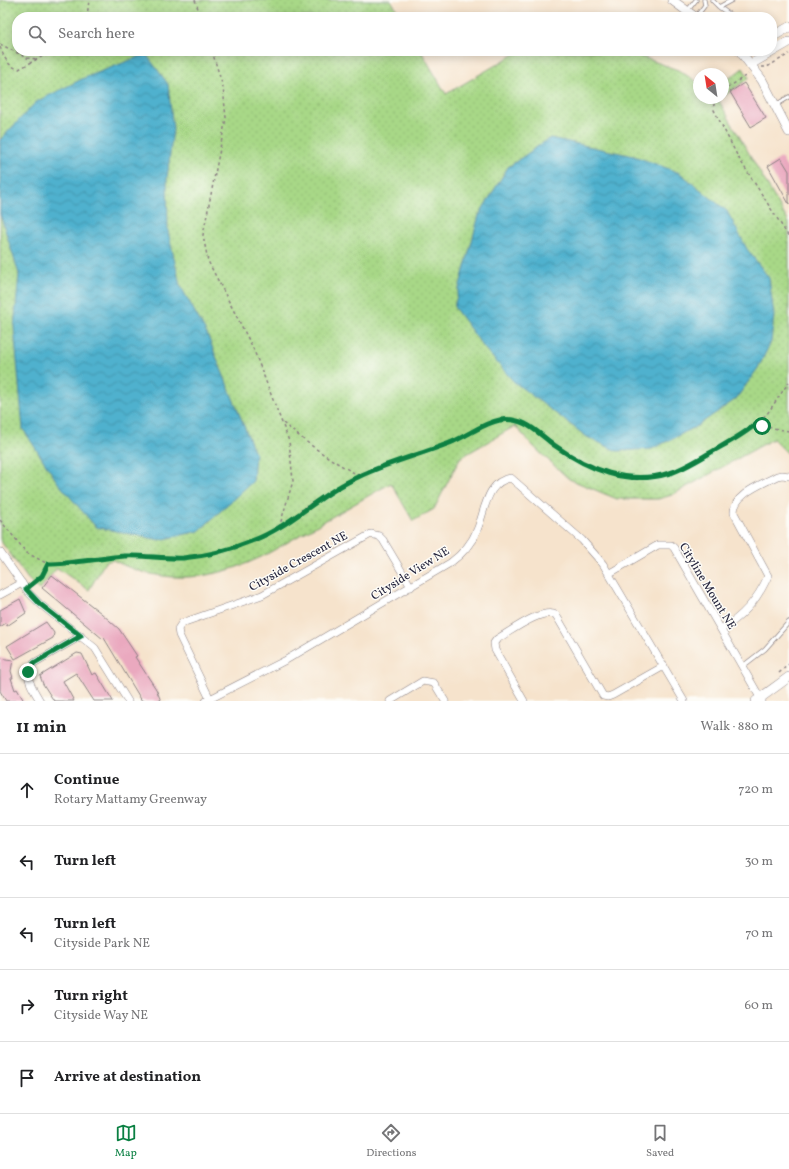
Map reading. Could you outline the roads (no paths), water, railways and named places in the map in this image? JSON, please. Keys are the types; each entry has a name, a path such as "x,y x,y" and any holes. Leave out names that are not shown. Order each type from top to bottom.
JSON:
{"street":[{"path":"672,0 687,11"},
{"path":"777,34 789,27"},
{"path":"777,49 789,42"},
{"path":"746,56 776,105 789,132"},
{"path":"751,64 765,56"},
{"path":"721,630 734,622 744,612 762,590 768,576 734,514 735,505 740,498 778,476 782,474 789,476"},
{"name":"Cityside View NE","path":"208,700 281,662 440,570 459,556 477,530 487,499 495,486 502,480 511,478 516,480 582,540 610,573 684,701"},
{"name":"Cityside Crescent NE","path":"208,700 179,635 178,629 182,622 262,595 371,534 379,536 383,540 411,587"},
{"name":"Cityline Mount NE","path":"610,573 658,545 671,545 743,666 760,700"},
{"path":"0,552 24,586 40,604 95,648 128,701"},
{"path":"0,595 24,586"},
{"path":"524,701 495,650 494,643 497,639 542,613 552,613 556,615 603,696 608,697 613,695 664,666"},
{"path":"40,701 29,682 28,672 30,667 34,663 81,636"},
{"path":"760,700 789,677"},
{"path":"390,701 424,681 434,683 445,701"}],"lane":[{"path":"687,11 696,0"},
{"path":"700,12 705,5 704,0"},
{"path":"712,0 726,12"},
{"path":"719,7 732,0"},
{"path":"776,105 789,98"},
{"path":"743,666 765,649 789,622"}],"water":[{"path":"141,56 147,56 168,84 173,129 167,179 168,231 180,285 207,334 255,453 253,481 199,531 160,540 96,527 58,483 23,429 14,328 19,274 0,214 0,140 36,102 84,78"},
{"path":"550,138 634,156 680,173 727,211 747,249 769,278 774,315 771,342 758,368 736,399 697,426 652,449 617,451 587,437 514,382 485,349 454,307 479,215 508,167"}]}
